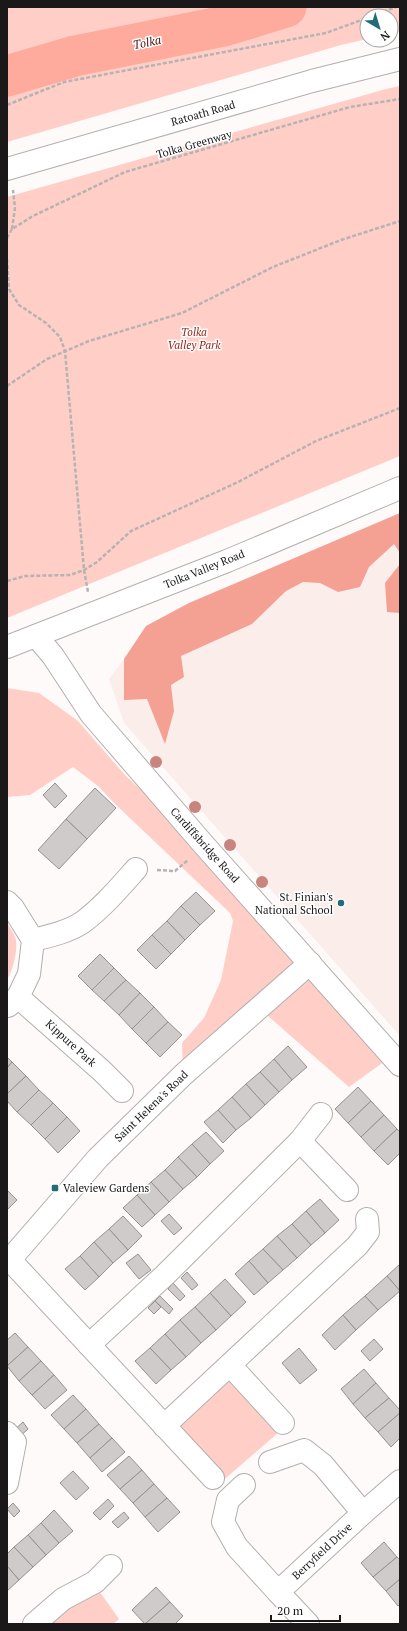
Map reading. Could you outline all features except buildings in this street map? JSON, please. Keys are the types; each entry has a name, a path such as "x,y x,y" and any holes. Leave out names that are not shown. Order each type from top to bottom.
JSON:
{"street":[{"name":"Ratoath Road","path":"9,169 312,82 400,59"},
{"name":"Tolka Valley Road","path":"7,647 227,561 400,488"},
{"name":"Cardiffsbridge Road","path":"36,636 53,656 91,714 204,845 400,1065"},
{"path":"7,902 13,908 33,940 56,934 82,922 110,897 136,869"},
{"name":"Kippure Park","path":"33,940 29,974 12,1002 96,1066 122,1091"},
{"name":"Saint Helena's Road","path":"8,1262 108,1148 184,1074 310,963"},
{"path":"89,1345 164,1276 300,1141 321,1114"},
{"path":"300,1141 347,1190"},
{"path":"164,1426 357,1246 368,1232 367,1219"},
{"path":"8,1262 89,1345 213,1478"},
{"path":"230,1364 284,1423"},
{"path":"7,1433 15,1442 7,1483"},
{"path":"270,1462 304,1450 323,1465 363,1513"},
{"name":"Berryfield Drive","path":"278,1592 363,1513 400,1481"},
{"path":"244,1485 228,1500 223,1522 237,1548 308,1624"},
{"path":"34,1624 63,1599 94,1582 111,1566"}],"path":[{"path":"7,106 64,82 326,33 359,21"},
{"name":"Tolka Greenway","path":"7,238 12,229 33,216 125,172 350,108 400,99"},
{"path":"9,169 15,208 12,229"},
{"path":"7,386 48,359 65,351 89,341 182,313 273,267 341,240 400,221"},
{"path":"7,259 9,289 19,305 46,323 60,337 65,351 84,570 89,598"},
{"path":"7,581 25,576 70,575 84,570 97,562 131,531 238,482 316,442 400,408"},
{"path":"136,869 176,871 204,845"}],"shaded area":[{"name":"St. Finian's National School","path":"400,513 400,1036 124,723 109,679 146,626 189,603"},
{"path":"400,513 400,553 394,544 369,567 360,587 338,592 320,583 303,582 286,591 252,624 181,656 184,677 171,685 174,711 165,744 147,699 124,700 124,659 146,626 189,603"},
{"path":"400,564 400,613 387,612 385,583"}],"green space":[{"path":"7,7 400,7 400,32 399,8 359,8 359,41 7,142"},
{"name":"Tolka Valley Park","path":"400,86 400,456 7,618 7,197"},
{"path":"7,688 39,693 78,721 125,775 202,846 308,963 183,1072 182,1043 204,1018 221,980 233,921 230,913 98,786 73,767 30,795 7,797"},
{"path":"7,923 15,937 16,952 13,965 7,979"},
{"path":"310,964 392,1056 349,1087 259,1008"},
{"path":"230,1365 286,1426 219,1484 167,1425"},
{"path":"97,1588 119,1619 113,1624 46,1624"}],"waterway":[{"name":"Tolka","path":"7,76 75,56 224,26 286,7"}],"place":[{"name":"St. Finian's National School","path":"341,903"},
{"name":"Valeview Gardens","path":"55,1188"}]}
